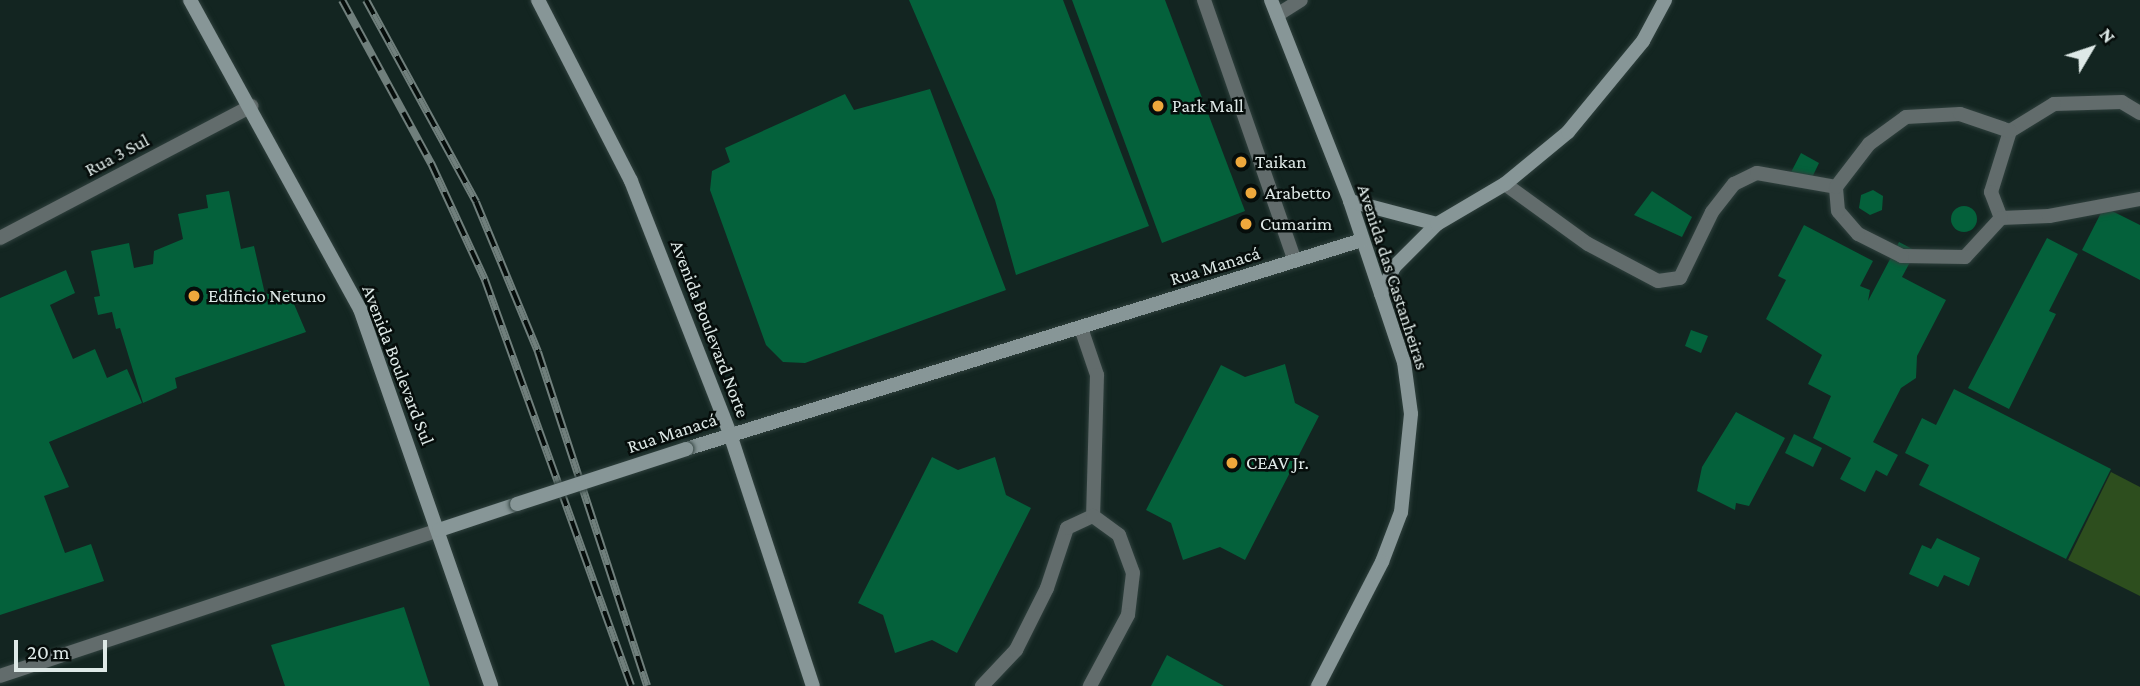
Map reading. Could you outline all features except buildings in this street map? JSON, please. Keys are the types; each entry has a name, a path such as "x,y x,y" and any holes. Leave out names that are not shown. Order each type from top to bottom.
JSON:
{"street":[{"name":"Avenida Boulevard Sul","path":"190,0 251,106 360,309 491,686"},
{"name":"Avenida Boulevard Norte","path":"538,0 631,181 730,434 813,686"},
{"path":"1204,0 1295,261"},
{"name":"Avenida das Castanheiras","path":"1270,0 1350,201 1404,362 1411,414 1409,470 1401,512 1382,562 1318,686"},
{"path":"1277,15 1301,0"},
{"path":"1381,294 1394,267 1437,224 1505,184 1569,132 1643,41 1664,0"},
{"path":"2001,218 1991,192 2010,131 2053,104 2122,102 2140,113"},
{"name":"Rua 3 Sul","path":"0,238 251,106"},
{"path":"2010,131 1960,114 1906,117 1859,154 1836,187 1838,211 1858,234 1902,256 1965,257 2001,218 2049,216 2140,199"},
{"path":"1505,184 1588,244 1658,281 1680,278 1712,212 1734,184 1757,173 1836,187"},
{"path":"1350,201 1437,224"},
{"name":"Rua Manacá","path":"0,676 730,434 1362,240"},
{"path":"1080,328 1097,375 1093,516"},
{"path":"982,686 1016,650 1047,588 1068,528 1093,516"},
{"path":"1090,686 1128,615 1133,573 1119,535 1093,516"}],"green space":[{"path":"2111,472 2140,487 2140,596 2068,560"}],"railway":[{"path":"342,0 431,163 485,280 631,686"},
{"path":"366,0 476,202 538,352 647,686"}],"place":[{"name":"Park Mall","path":"1158,106"},
{"name":"Taikan","path":"1241,162"},
{"name":"Arabetto","path":"1251,193"},
{"name":"Cumarim","path":"1246,224"},
{"name":"Edificio Netuno","path":"194,296"},
{"name":"CEAV Jr.","path":"1232,463"}]}
